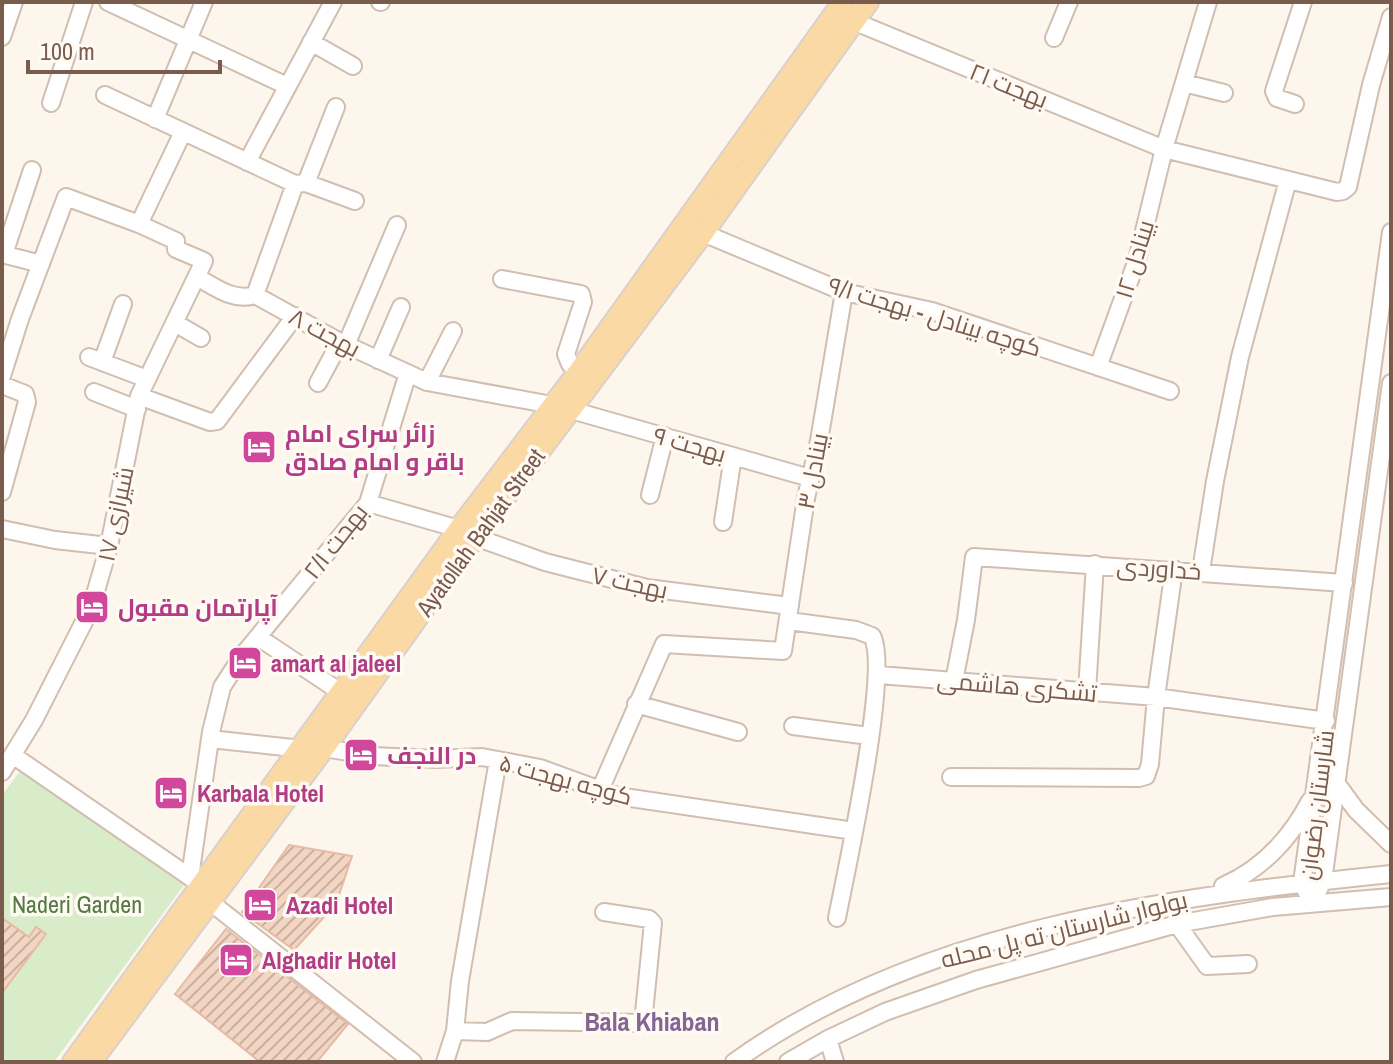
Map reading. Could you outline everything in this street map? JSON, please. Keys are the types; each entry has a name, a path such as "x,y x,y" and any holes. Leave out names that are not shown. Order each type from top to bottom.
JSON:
{"main road":[{"name":"Ayatollah Bahjat Street","path":"561,407 580,370 843,2"},
{"name":"Ayatollah Bahjat Street","path":"73,1062 342,693 561,407 703,233 868,2"},
{"name":"Ayatollah Bahjat Street","path":"91,1062 200,888 324,748 467,533"}],"street":[{"path":"2,37 14,2"},
{"path":"51,103 84,2"},
{"path":"110,2 287,86"},
{"path":"155,119 204,2"},
{"path":"247,162 333,2"},
{"path":"1054,38 1069,2"},
{"name":"بینادل ۱۲","path":"1098,367 1137,260 1164,149 1208,2"},
{"path":"1295,104 1277,98 1274,91 1303,2"},
{"name":"بهجت ۲۱","path":"853,21 1164,149 1337,192 1348,187 1371,85 1391,17"},
{"path":"311,42 353,66"},
{"path":"1184,83 1224,93"},
{"path":"105,95 247,162 300,184 355,201"},
{"path":"255,295 300,184 336,107"},
{"path":"139,224 183,132"},
{"path":"32,170 3,254 41,264"},
{"path":"1201,571 1240,357 1288,180"},
{"path":"2,376 66,197 176,241 176,249 201,258 204,265 197,277"},
{"path":"318,383 343,344 397,225"},
{"name":"شارستان رضوان","path":"1312,903 1302,883 1391,232"},
{"name":"کوچه بینادل - بهجت ۹/۱","path":"703,233 844,292 932,311 1170,391"},
{"name":"بهجت ۸","path":"197,277 237,297 245,299 255,295 343,344 427,382 561,407"},
{"name":"شیرازی ۱۷","path":"2,772 14,756 91,608 109,546 138,402 197,277"},
{"path":"502,279 581,294 583,302 566,354 570,364 580,370"},
{"name":"بینادل ۳","path":"636,704 664,644 783,651 844,292"},
{"path":"123,304 96,359 147,379"},
{"path":"378,360 401,307"},
{"path":"94,392 210,422 217,421 295,316"},
{"path":"175,323 201,338"},
{"path":"427,382 453,331"},
{"name":"بهجت ۲/۱","path":"200,888 210,739 222,687 258,637 368,503 408,373"},
{"name":"شارستان رضوان","path":"1312,903 1323,881 1391,383"},
{"path":"2,385 25,394 27,402 2,492"},
{"name":"بهجت ۹","path":"561,407 810,478"},
{"path":"650,495 665,436"},
{"path":"723,522 733,456"},
{"name":"بهجت ۷","path":"368,503 467,533 545,562 647,588 789,614 856,630 872,636 876,644 879,675"},
{"path":"2,529 55,540 109,546"},
{"name":"خداوردی","path":"954,681 974,557 1344,583"},
{"path":"1087,691 1095,564"},
{"path":"951,777 1146,776 1174,569"},
{"path":"258,637 342,693"},
{"path":"837,918 879,675"},
{"name":"تشکری هاشمی","path":"879,675 1156,697 1326,721"},
{"path":"600,790 636,704 738,732"},
{"path":"793,726 869,736"},
{"path":"210,739 302,749"},
{"name":"کوچه بهجت ۵","path":"324,748 373,756 436,759 482,757 540,768 617,796 854,831"},
{"path":"14,756 200,888 413,1062"},
{"path":"445,1062 455,1031 460,981 498,760"},
{"path":"1337,784 1356,810 1391,844"},
{"path":"1202,895 1239,879 1272,855 1298,825 1316,789"},
{"name":"بولوار شارستان ته پل محله","path":"734,1062 759,1044 873,983 966,949 1103,915 1202,895 1391,874"},
{"name":"بولوار شارستان ته پل محله","path":"788,1062 885,1012 976,980 1177,924 1235,912 1391,897"},
{"path":"455,1031 487,1032 512,1021 643,1023 653,923 649,919 604,912"},
{"path":"1177,924 1207,966 1248,964"},
{"path":"828,1039 835,1062"}],"green space":[{"name":"Naderi Garden","path":"21,770 184,885 54,1062 2,1062 2,795"}],"building":[{"path":"289,845 352,856 336,904 294,950 242,912"},
{"path":"2,918 29,937 36,927 46,934 2,993"},
{"name":"Alghadir Hotel","path":"226,929 348,1024 317,1062 260,1062 175,994"}],"place":[{"name":"زائر سرای امام باقر و امام صادق","path":"259,447"},
{"name":"آپارتمان مقبول","path":"92,607"},
{"name":"amart al jaleel","path":"245,663"},
{"name":"در النجف","path":"361,755"},
{"name":"Karbala Hotel","path":"171,793"},
{"name":"Azadi Hotel","path":"260,905"},
{"name":"Alghadir Hotel","path":"236,960"}],"district":[{"name":"Bala Khiaban","path":"652,1021"}]}
